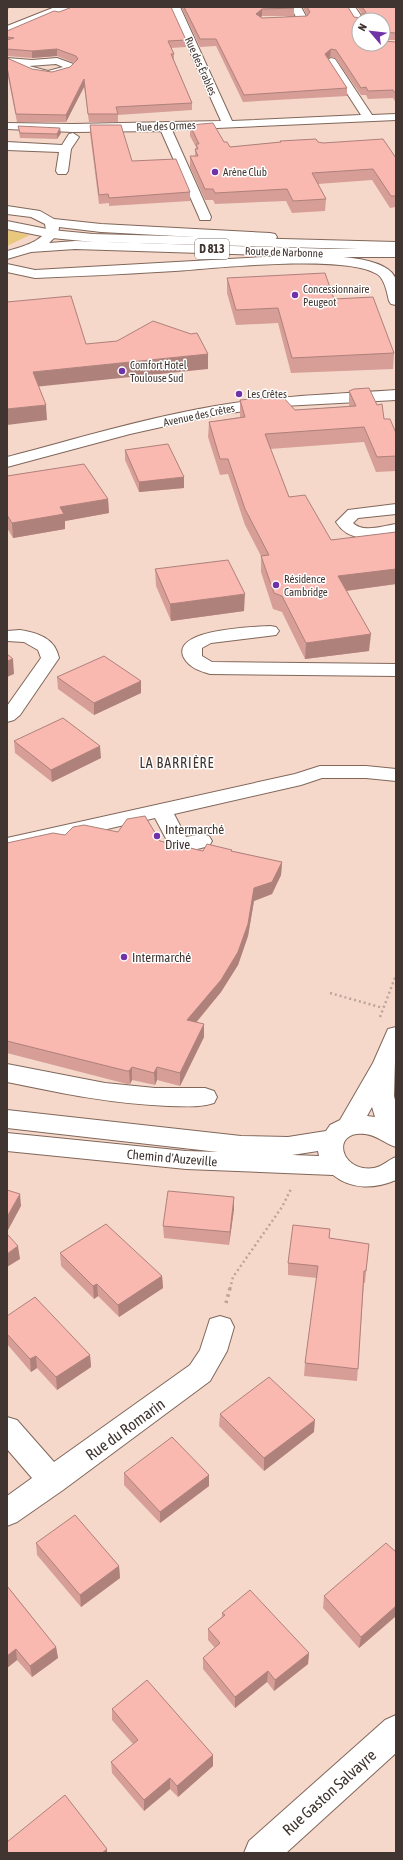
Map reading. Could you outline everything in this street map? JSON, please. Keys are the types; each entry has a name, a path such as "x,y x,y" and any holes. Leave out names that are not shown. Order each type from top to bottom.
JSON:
{"street":[{"path":"7,30 64,7"},
{"name":"Rue des Érables","path":"175,7 228,124"},
{"path":"269,21 303,20 296,7"},
{"path":"332,61 369,119"},
{"name":"Rue des Ormes","path":"7,126 73,128 165,127 369,119 395,121"},
{"path":"165,127 205,217"},
{"path":"62,172 65,149 74,136 73,128"},
{"path":"7,146 65,149"},
{"name":"D 813","path":"7,210 24,211 38,215 51,228 28,248 11,254"},
{"path":"7,225 51,228 93,238 396,246"},
{"name":"Route de Narbonne","path":"51,228 101,228 350,240 396,240"},
{"name":"Route de Narbonne","path":"28,248 83,245 331,253 396,253"},
{"path":"11,254 14,260 21,266 47,274"},
{"path":"7,268 35,274 47,274 262,262 342,261 358,263 382,271 388,280 396,301"},
{"path":"7,275 22,272"},
{"name":"Avenue des Crêtes","path":"7,462 132,430 244,406 396,395"},
{"path":"396,509 354,514 345,519 344,522 348,528 363,533 396,529"},
{"path":"270,630 207,638 194,645 192,653 199,664 210,668 396,670"},
{"path":"7,636 22,635 31,637 47,650 50,658 17,705 7,716"},
{"path":"7,845 302,779 320,772 366,772 396,775"},
{"path":"162,811 179,845 202,841"},
{"path":"387,1029 382,1096 393,1135"},
{"path":"385,1064 331,1148 332,1157 338,1166 352,1175 370,1178 393,1172"},
{"path":"7,1073 69,1086 140,1097 205,1097"},
{"name":"Chemin d'Auzeville","path":"7,1119 241,1145 288,1146 341,1133 359,1124 371,1125 393,1135"},
{"name":"Chemin d'Auzeville","path":"7,1142 186,1160 338,1166"},
{"name":"Rue du Romarin","path":"7,1514 200,1373 212,1356 218,1340 220,1327"},
{"path":"7,1429 53,1481"},
{"name":"Rue Gaston Salvayre","path":"261,1853 396,1731"}],"path":[{"path":"387,1029 383,1008 396,975"},
{"path":"330,993 383,1008"},
{"path":"220,1327 233,1277 282,1207"}],"shaded area":[{"path":"7,230 30,235 7,246"}],"building":[{"path":"72,7 171,7 186,40 168,41 174,54 171,54 192,103 116,107 118,114 88,114 84,79 66,115 16,114 7,67 7,58 32,69 52,72 70,67 78,59 76,56 57,49 32,51 7,49 7,40 14,38 7,37 7,31 54,11 59,12"},
{"path":"184,7 294,8 262,9 256,14 262,18 307,16 310,12 307,7 348,7 351,12 351,52 391,52 391,42 396,42 396,94 393,90 368,91 366,87 361,88 336,50 331,49 325,54 347,88 244,95 216,39 200,39"},
{"path":"362,7 396,7 396,33 391,33 391,12 366,12"},
{"path":"213,123 224,142 227,142 230,147 281,142 280,141 316,139 318,142 323,143 383,139 396,158 396,196 391,196 373,169 312,173 326,199 293,201 287,189 215,193 213,189 205,189 190,156 198,156 195,149 198,149 196,144 199,144 190,125"},
{"path":"90,125 121,125 132,161 176,159 190,192 109,198 108,194 99,195"},
{"path":"18,126 60,128 57,134 20,133"},
{"path":"325,273 334,299 373,297 394,353 292,358 278,308 236,310 227,278"},
{"path":"71,296 86,344 117,341 153,321 191,334 197,333 208,354 33,372 46,405 7,409 7,302"},
{"path":"369,388 377,405 382,404 384,419 390,419 396,433 396,456 377,457 364,427 265,434 289,497 305,495 331,540 396,532 396,569 338,576 371,634 306,643 282,596 274,593 261,556 269,555 245,509 228,459 220,459 209,422 245,417 240,400 282,396 295,410 356,406 349,391 354,389"},
{"path":"168,444 184,477 139,482 125,450"},
{"path":"84,464 108,499 60,507 64,514 12,523 7,515 7,476"},
{"path":"228,560 245,594 170,604 155,569"},
{"path":"7,654 13,659 7,661"},
{"path":"104,656 141,681 94,703 57,677"},
{"path":"63,718 100,746 51,770 14,741"},
{"name":"Intermarché","path":"145,816 160,841 203,851 207,844 232,850 231,851 282,862 272,882 254,888 248,924 238,952 221,980 187,1020 204,1024 180,1073 157,1067 154,1073 132,1067 129,1071 127,1071 7,1041 7,843 53,833 65,835 73,827 84,825 118,832 127,819"},
{"path":"7,1190 20,1194 7,1217"},
{"path":"168,1191 234,1197 230,1232 163,1226"},
{"path":"106,1224 162,1276 118,1305 97,1284 93,1286 60,1253"},
{"path":"293,1225 330,1229 329,1238 369,1244 366,1271 364,1271 358,1369 305,1363 318,1266 288,1263"},
{"path":"7,1234 18,1246 7,1254"},
{"path":"35,1297 90,1355 56,1377 36,1356 30,1359 7,1334 7,1316"},
{"path":"269,1377 315,1420 264,1458 220,1414"},
{"path":"172,1437 209,1475 160,1512 124,1473"},
{"path":"75,1515 119,1566 80,1595 36,1543"},
{"path":"386,1543 396,1552 396,1606 361,1637 324,1596"},
{"path":"7,1586 56,1647 30,1666 16,1649 7,1656"},
{"path":"250,1590 309,1653 275,1680 268,1671 235,1697 203,1658 220,1643 208,1629 225,1615 222,1613"},
{"path":"147,1680 213,1755 177,1786 170,1778 144,1800 111,1762 138,1740 112,1709"},
{"path":"65,1795 107,1849 102,1853 7,1853 7,1842"}],"place":[{"name":"Arène Club","path":"215,172"},
{"name":"Concessionnaire Peugeot","path":"295,295"},
{"name":"Comfort Hotel Toulouse Sud","path":"122,371"},
{"name":"Les Crêtes","path":"239,394"},
{"name":"Résidence Cambridge","path":"276,585"},
{"name":"Intermarché Drive","path":"157,836"},
{"name":"Intermarché","path":"124,957"}],"district":[{"name":"LA BARRIÈRE","path":"177,763"}]}
